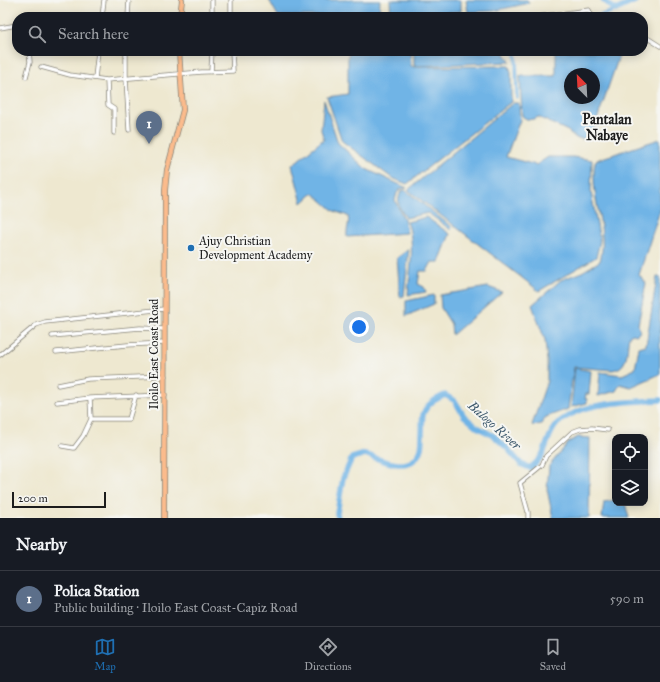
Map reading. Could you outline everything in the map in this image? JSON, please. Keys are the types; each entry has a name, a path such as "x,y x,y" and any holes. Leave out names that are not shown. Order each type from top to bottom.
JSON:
{"main road":[{"path":"181,12 182,0"},
{"name":"Iloilo East Coast Road","path":"164,518 165,190 167,170 183,110 179,56"}],"street":[{"path":"103,12 104,0"},
{"path":"128,12 129,0"},
{"path":"212,0 212,12"},
{"path":"231,0 231,12"},
{"path":"574,12 589,10 590,12"},
{"path":"0,28 12,26"},
{"path":"648,39 660,46"},
{"path":"26,77 30,62 29,56"},
{"path":"95,78 97,56"},
{"path":"126,56 129,130"},
{"path":"211,72 212,56"},
{"path":"41,67 70,75 107,80 233,71 232,56"},
{"path":"107,80 108,105 114,109 114,133"},
{"path":"0,355 11,348 36,325 45,322 164,309"},
{"path":"52,336 140,328 164,328"},
{"path":"56,352 164,343"},
{"path":"58,385 88,379 165,376"},
{"path":"57,402 90,398 164,394"},
{"path":"91,419 129,419 136,395"},
{"path":"62,446 74,448 83,436 91,419 90,398"},
{"path":"528,518 528,512 520,483 542,465 546,456 572,432 580,429 592,428 608,430"}],"water":[{"path":"269,0 380,0 379,12 276,12"},
{"path":"390,0 461,0 461,11 391,12"},
{"path":"466,0 527,0 529,3 494,11 468,12"},
{"path":"348,56 410,56 411,66 414,67 509,66 511,72 511,102 407,184 392,178 342,141 327,97 348,94"},
{"path":"414,56 507,56 510,62 414,66"},
{"path":"556,56 619,56 590,140 576,138 568,131 538,117 530,120 522,116 520,76 556,76"},
{"path":"324,100 338,143 366,169 407,188 400,189 395,200 405,222 407,233 347,237 349,222 348,216 334,211 313,193 302,203 292,165 324,139 321,130"},
{"path":"513,103 519,103 520,120 506,157 536,165 548,157 573,157 592,160 591,192 600,241 596,257 539,291 408,190"},
{"path":"660,139 660,210 639,275 646,283 638,325 640,332 636,335 633,334 629,336 626,358 622,366 618,369 612,370 574,367 568,409 546,417 541,424 533,426 532,425 547,381 547,361 545,340 532,305 561,280 582,272 600,261 602,240 594,186 594,169 596,160"},
{"path":"405,190 452,227 451,230 428,213 406,218 400,208 399,202 399,195 401,191"},
{"path":"426,217 450,234 439,262 432,262 427,271 420,271 418,284 424,287 426,292 408,295 412,248 410,230 407,222"},
{"path":"409,249 404,296 400,297 397,258"},
{"path":"657,277 660,277 660,374 631,387 620,384 616,391 598,396 600,372 622,375 635,369 639,347 646,345"},
{"path":"488,287 502,292 452,335 451,324 441,308 440,295"},
{"path":"434,295 434,304 406,316 406,301"},
{"path":"575,368 591,371 589,394 586,394 585,399 587,399 587,403 571,407"},
{"path":"578,437 590,438 589,518 553,518 547,489 549,466 569,442"},
{"path":"612,501 612,506 626,506 629,518 602,518 604,502"}],"waterway":[{"path":"603,0 616,10 637,0"},
{"path":"610,12 616,10"},
{"path":"516,56 517,98"},
{"name":"Balogo River","path":"338,518 337,513 343,478 352,458 365,454 396,464 411,462 417,457 421,449 422,420 424,412 430,404 445,395 455,401 464,416 477,427 494,436 521,464 530,468 541,457 554,427 567,416 579,411 606,404 660,400"}],"place":[{"name":"Polica Station","path":"149,144"},
{"name":"Ajuy Christian Development Academy","path":"191,248"}],"district":[{"name":"Pantalan Nabaye","path":"607,128"}]}
